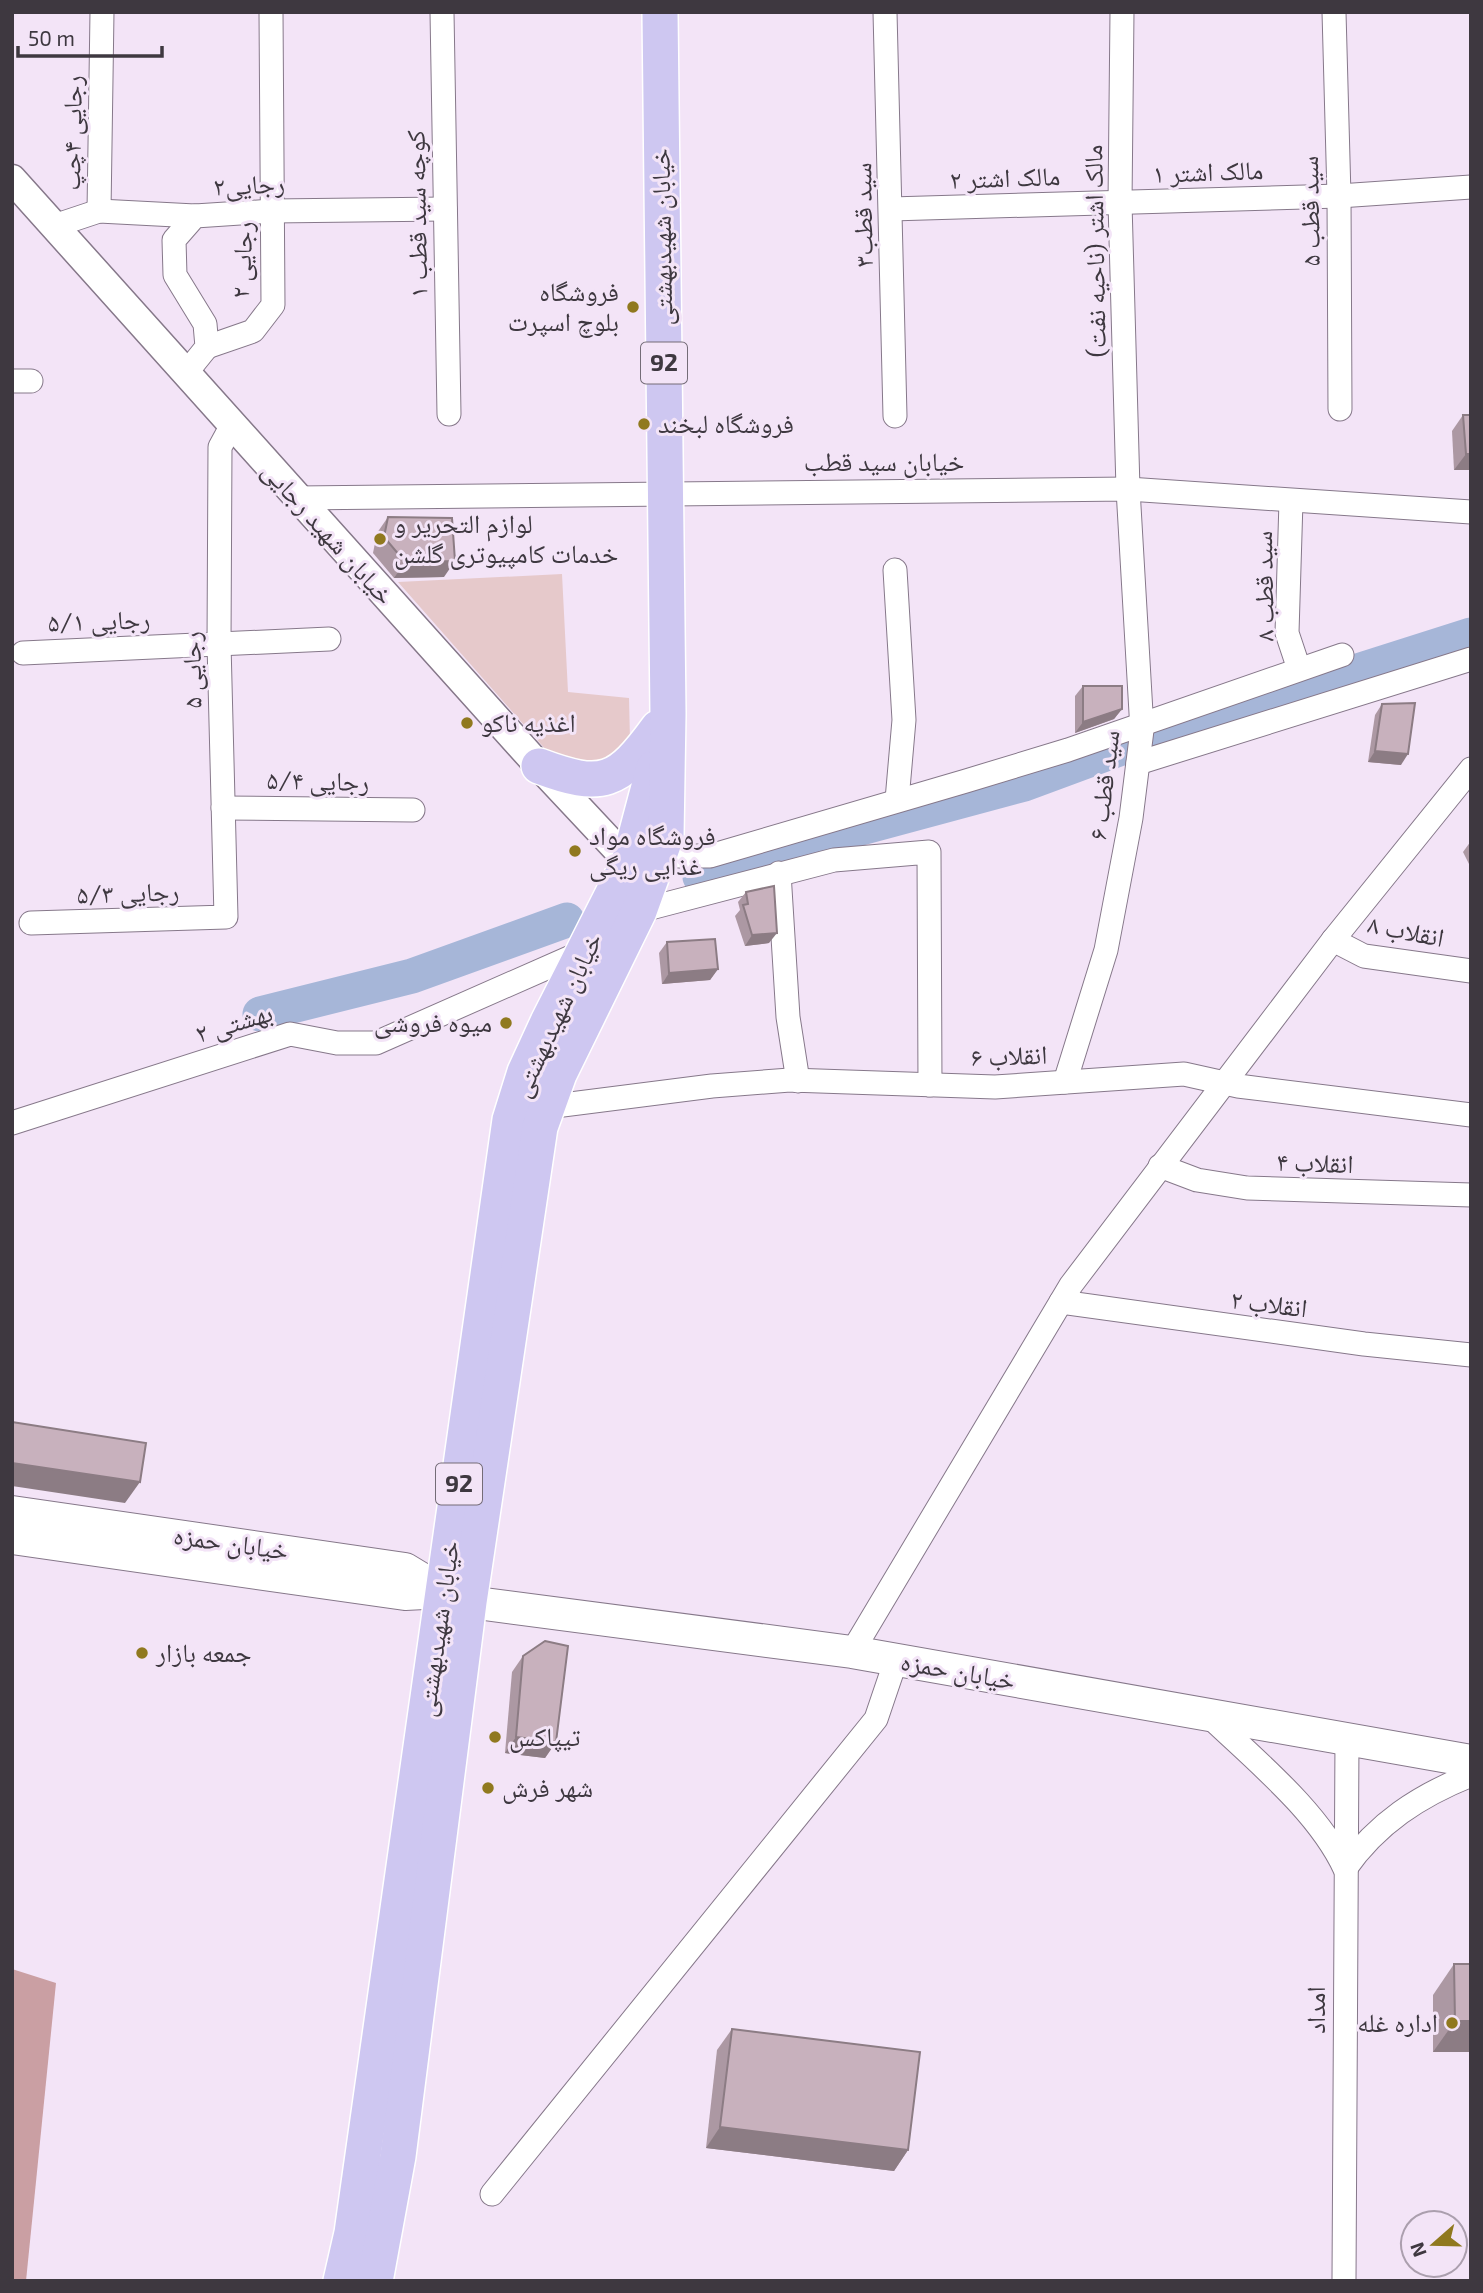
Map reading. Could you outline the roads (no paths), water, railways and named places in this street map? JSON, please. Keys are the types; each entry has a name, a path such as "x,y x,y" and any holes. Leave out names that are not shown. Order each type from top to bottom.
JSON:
{"main road":[{"name":"خیابان شهیدبهشتی","path":"381,2272 398,2156 456,1597 510,1120 525,1072 587,950 666,836 668,714 660,12"},
{"path":"538,766 573,779 594,780 618,774 634,762 668,714"},
{"name":"خیابان شهیدبهشتی","path":"341,2281 352,2233 456,1597 540,1127 559,1074 639,911 648,864"},
{"name":"خیابان حمزه","path":"12,1512 405,1569 456,1597"},
{"name":"خیابان حمزه","path":"12,1538 405,1594 456,1597 852,1652 1471,1761"}],"street":[{"name":"رجایی ۴چپ","path":"99,211 102,12"},
{"name":"رجایی ۲","path":"207,347 253,331 273,305 271,12"},
{"name":"کوچه سید قطب ۱","path":"442,12 449,414"},
{"name":"سید قطب۳","path":"885,12 895,416"},
{"name":"مالک اشتر (ناحیه نفت)","path":"1122,12 1120,203 1128,489"},
{"name":"سید قطب ۵","path":"1334,12 1339,196 1340,409"},
{"name":"خیابان شهید رجایی","path":"13,182 538,766 648,864"},
{"name":"مالک اشتر ۱","path":"1120,203 1339,196 1471,187"},
{"name":"مالک اشتر ۲","path":"891,209 1120,203"},
{"name":"رجایی۲","path":"207,347 205,324 175,275 174,240 195,216 272,211 445,209"},
{"path":"54,226 99,211 195,216"},
{"path":"186,373 207,347"},
{"name":"رجایی ۵","path":"226,918 219,644 220,447 232,425"},
{"name":"خیابان سید قطب","path":"297,498 1128,489 1471,512"},
{"name":"سید قطب ۶","path":"1065,1082 1105,950 1138,763 1141,724 1128,489"},
{"name":"سید قطب ۸","path":"1291,501 1287,633 1299,669"},
{"path":"895,570 904,720 897,800"},
{"name":"رجایی ۵/۱","path":"23,653 329,639"},
{"path":"648,864 710,856 1068,750 1342,654"},
{"path":"1138,763 1471,659"},
{"path":"852,1652 1061,1302 1222,1083 1471,769"},
{"name":"رجایی ۵/۴","path":"223,808 413,810"},
{"path":"639,911 834,860 929,852 930,1085"},
{"path":"779,873 788,1017 798,1081"},
{"name":"رجایی ۵/۳","path":"31,923 226,918"},
{"name":"انقلاب ۸","path":"1333,940 1364,956 1471,971"},
{"name":"بهشتی ۲","path":"12,1122 290,1034 337,1043 376,1043 587,950"},
{"name":"انقلاب ۶","path":"547,1107 712,1086 798,1081 995,1087 1184,1074 1222,1083 1401,1109 1471,1115"},
{"name":"انقلاب ۴","path":"1160,1166 1197,1180 1247,1188 1471,1195"},
{"name":"انقلاب ۲","path":"1061,1302 1206,1324 1471,1356"},
{"path":"492,2194 876,1719 896,1660"},
{"path":"1210,1717 1314,1821 1333,1843 1345,1869"},
{"name":"امداد","path":"1344,2281 1347,1740"},
{"path":"1345,1869 1364,1842 1388,1819 1436,1790 1471,1775"}],"waterway":[{"path":"1156,735 1471,635"},
{"path":"700,877 816,840 1024,784 1124,747"},
{"path":"260,1014 412,976 567,920"}],"place":[{"name":"فروشگاه بلوچ اسپرت","path":"633,307"},
{"name":"فروشگاه لبخند","path":"644,424"},
{"name":"لوازم التحریر و خدمات کامپیوتری گلشن","path":"380,539"},
{"name":"اغذیه ناکو","path":"467,723"},
{"name":"فروشگاه مواد غذایی ریگی","path":"575,851"},
{"name":"میوه فروشی","path":"506,1023"},
{"name":"جمعه بازار","path":"142,1653"},
{"name":"تیپاکس","path":"495,1737"},
{"name":"شهر فرش","path":"488,1788"},
{"name":"اداره غله","path":"1452,2023"}]}
